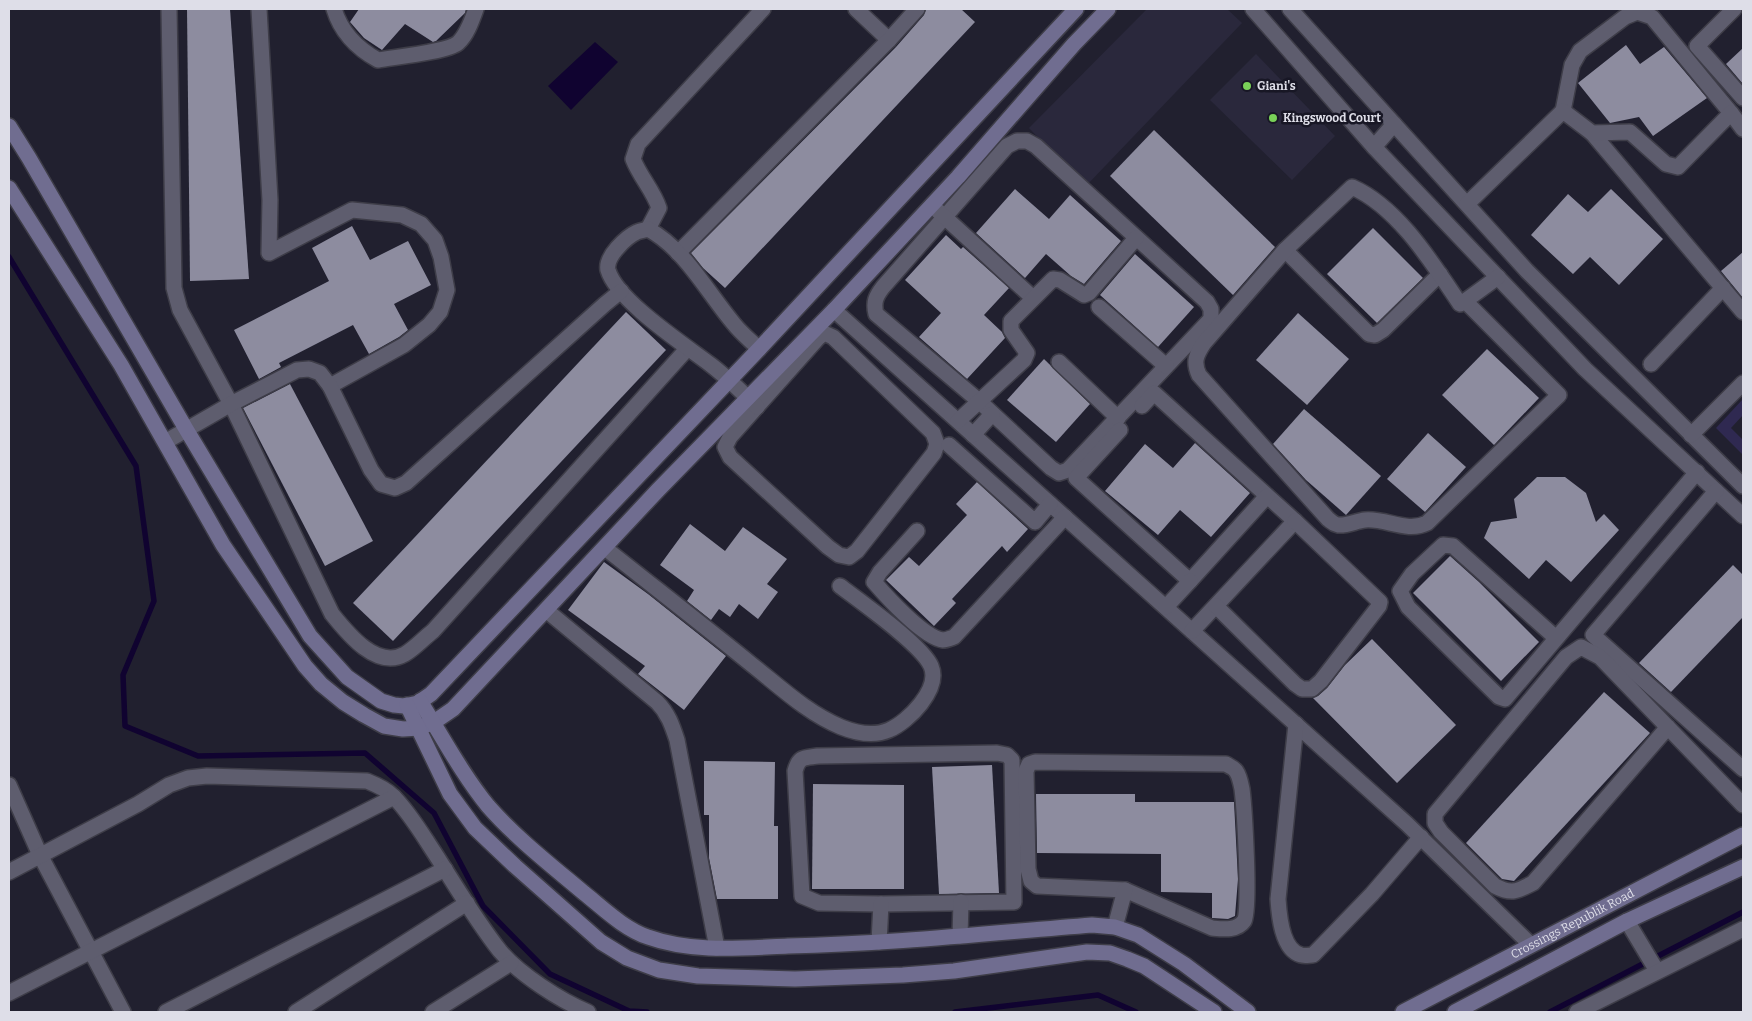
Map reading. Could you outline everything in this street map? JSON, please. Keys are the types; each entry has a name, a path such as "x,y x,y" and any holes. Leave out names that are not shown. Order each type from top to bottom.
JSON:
{"street":[{"path":"169,9 174,288 180,310 231,404 332,614 352,638 368,649 382,657 395,658 405,653 433,631 687,349"},
{"path":"259,9 270,200 269,253 352,210 402,215 421,224 435,240 442,258 446,290 440,312 429,325 404,345 330,386"},
{"path":"334,9 344,32 367,54 378,60 446,48 457,43 464,34 476,9"},
{"path":"648,229 660,208 655,195 639,174 633,160 638,144 762,9"},
{"path":"856,9 889,40"},
{"path":"678,253 889,40 917,9"},
{"path":"9,126 186,429 310,636 347,677 381,701 394,705 414,703 431,694 759,349 1076,9"},
{"path":"9,188 121,365 223,545 305,666 321,684 364,716 384,726 403,729 419,728 434,722 453,709 605,548 752,402 824,333 833,336 920,420 933,434 937,444 934,453 857,551 849,557 839,554 828,547 730,457 725,447 752,402 834,310 932,205 1074,44 1108,9"},
{"path":"1253,9 1374,147 1585,369 1743,516"},
{"path":"1290,9 1527,271 1743,486"},
{"path":"1734,9 1697,46 1743,98"},
{"path":"1466,204 1564,111 1572,65 1580,51 1625,18 1638,12 1652,17 1743,129"},
{"path":"1564,111 1592,133 1743,312"},
{"path":"1592,133 1630,132 1666,164 1678,167 1731,113"},
{"path":"1374,147 1394,124"},
{"path":"1017,141 1027,141 1036,146 1206,302 1211,309 1211,319 1068,470 1059,474 979,401 876,314 874,306 876,296 945,217 1007,146 1017,141"},
{"path":"1465,301 1559,395 1427,523 1420,527 1412,528 1378,520 1365,520 1346,525 1334,524 1199,375 1194,365 1196,355 1204,343 1285,250 1352,187 1367,194 1385,209 1429,257 1460,304 1498,277"},
{"path":"932,205 1033,298"},
{"path":"752,402 710,364 687,349 621,292 607,267 611,255 636,232 648,229 662,236 678,253 735,326 759,349"},
{"path":"958,421 1024,360 1027,353 1011,330 1012,321 1033,298 1053,279 1060,280 1084,295 1089,293 1136,238"},
{"path":"1285,250 1369,334 1376,335 1383,330 1440,274"},
{"path":"1651,364 1723,288"},
{"path":"165,442 231,404 297,370 309,369 320,373 330,386 371,470 381,484 395,488 406,483 605,304 621,292"},
{"path":"1099,307 1166,366"},
{"path":"834,310 1421,837 1531,945"},
{"path":"1059,362 1118,418"},
{"path":"1691,435 1743,383"},
{"path":"1190,581 1076,478 1154,393 1295,521 1380,602 1380,606 1321,681 1312,689 1302,690 1216,606"},
{"path":"920,420 936,402"},
{"path":"973,435 992,414"},
{"path":"949,445 1035,522 1047,536"},
{"path":"1556,638 1453,546 1443,546 1412,574 1400,591 1408,607 1499,697 1506,699 1697,472"},
{"path":"1716,491 1593,635 1743,768"},
{"path":"1166,608 1267,496"},
{"path":"1035,522 1050,504"},
{"path":"917,531 880,572 874,582 889,599 926,632 943,640 954,637 1065,517"},
{"path":"1192,631 1295,521"},
{"path":"605,548 802,704 840,726 863,734 888,731 923,702 933,683 931,666 915,646 840,586"},
{"path":"546,610 657,702 670,720 677,740 717,948"},
{"path":"1668,727 1533,882 1517,891 1505,891 1495,886 1441,832 1435,823 1435,814 1566,657 1581,646 1600,657 1668,727 1743,805"},
{"path":"414,703 434,722 476,790 490,808 523,840 604,909 622,923 647,937 674,944 717,948 851,945 1092,925 1115,927 1138,935 1184,964 1248,1012"},
{"path":"414,703 419,728 450,794 474,828 601,942 627,958 659,970 698,976 795,978 954,971 1088,952 1110,954 1144,966 1214,1012"},
{"path":"1296,724 1278,899 1279,916 1290,949 1301,955 1313,955 1372,894 1421,837"},
{"path":"997,752 1010,757 1012,760 1014,902 961,902 819,903 802,896 795,771 797,763 803,758 818,756 997,752"},
{"path":"1034,762 1226,764 1236,770 1242,788 1248,909 1245,920 1237,927 1225,930 1212,928 1125,890 1037,886 1031,881 1028,869 1026,771 1029,764 1034,762"},
{"path":"9,872 188,778 207,776 367,781 382,787 394,797 412,818 467,903 500,951 511,963 583,1011"},
{"path":"9,785 40,855 124,1012"},
{"path":"9,993 394,797"},
{"name":"Crossings Republik Road","path":"1403,1012 1743,835"},
{"name":"Crossings Republik Road","path":"1455,1012 1627,921 1743,867"},
{"path":"166,1012 445,869"},
{"path":"1115,927 1125,890"},
{"path":"960,936 961,902"},
{"path":"296,1012 467,903"},
{"path":"880,942 881,904"},
{"path":"1627,921 1654,967"},
{"path":"1576,1012 1654,967 1743,929"},
{"path":"433,1012 511,963"}],"shaded area":[{"path":"1147,9 1227,9 1242,23 1085,187 1029,128"},
{"path":"595,42 618,62 571,110 548,86"},
{"name":"Kingswood Court","path":"1256,54 1335,136 1292,180 1210,100"},
{"path":"1743,399 1743,415 1731,428 1743,440 1743,455 1716,428"}],"building":[{"path":"187,9 230,9 249,279 190,281"},
{"path":"359,9 466,9 465,13 436,41 433,42 405,24 382,50 364,38 350,22"},
{"path":"926,9 961,9 975,22 725,288 703,268 691,253 896,47 924,15"},
{"path":"1626,45 1640,64 1664,47 1707,98 1653,136 1639,117 1610,123 1578,83"},
{"path":"1743,48 1743,84 1726,64"},
{"path":"1154,130 1275,247 1233,295 1110,176"},
{"path":"1015,189 1049,219 1070,195 1121,241 1084,284 1071,276 1046,254 1025,278 976,233"},
{"path":"1611,189 1663,239 1619,285 1590,257 1573,274 1531,235 1568,194 1588,212"},
{"path":"352,226 370,260 408,241 431,285 394,304 408,330 369,354 353,325 279,363 281,367 259,379 234,330 329,281 312,248"},
{"path":"1373,228 1423,278 1377,323 1327,274"},
{"path":"946,235 961,249 963,247 1009,288 984,315 1002,332 1005,338 967,379 919,337 941,313 905,280"},
{"path":"1743,252 1743,298 1721,271"},
{"path":"1135,254 1194,307 1158,347 1100,295"},
{"path":"626,312 666,350 393,641 353,603"},
{"path":"1298,313 1349,359 1307,405 1256,360"},
{"path":"1487,349 1539,398 1494,445 1442,395"},
{"path":"1044,359 1090,404 1056,442 1007,400"},
{"path":"290,384 373,541 325,566 243,408"},
{"path":"1304,409 1381,476 1346,515 1306,480 1273,444"},
{"path":"1428,433 1466,467 1425,512 1387,479"},
{"path":"1195,443 1250,493 1211,537 1180,510 1158,535 1105,491 1145,444 1173,468"},
{"path":"1537,477 1565,477 1586,493 1596,522 1604,514 1619,530 1571,582 1546,560 1529,579 1484,538 1491,522 1517,518 1514,499"},
{"path":"977,482 1028,529 1007,552 1002,546 952,599 956,603 934,626 886,580 909,557 919,566 967,515 956,504"},
{"path":"690,524 725,551 743,527 787,559 767,584 778,592 758,619 739,604 730,617 719,609 711,620 687,601 694,590 660,565"},
{"path":"1450,556 1539,642 1501,681 1413,593"},
{"path":"604,562 648,594 726,656 684,710 638,674 645,666 568,610"},
{"path":"1733,565 1743,575 1743,617 1671,692 1639,663"},
{"path":"1372,639 1456,725 1397,783 1313,698 1327,688 1345,665"},
{"path":"1604,692 1650,733 1514,881 1502,879 1466,843"},
{"path":"704,761 775,762 774,826 778,826 778,899 717,899 709,858 709,815 704,815"},
{"path":"992,765 999,893 939,894 932,767"},
{"path":"813,784 904,785 904,889 812,889"},
{"path":"1036,794 1135,794 1135,802 1234,802 1238,879 1235,916 1228,919 1212,918 1212,893 1161,892 1161,854 1037,853"}],"waterway":[{"path":"9,257 136,466 154,601 123,675 125,726 198,756 365,753 434,813 483,906 550,974 629,1011 647,1012"},
{"path":"1550,1012 1743,912"},
{"path":"955,1012 1098,995 1136,1012"}],"place":[{"name":"Giani's","path":"1247,86"},
{"name":"Kingswood Court","path":"1273,118"}]}
